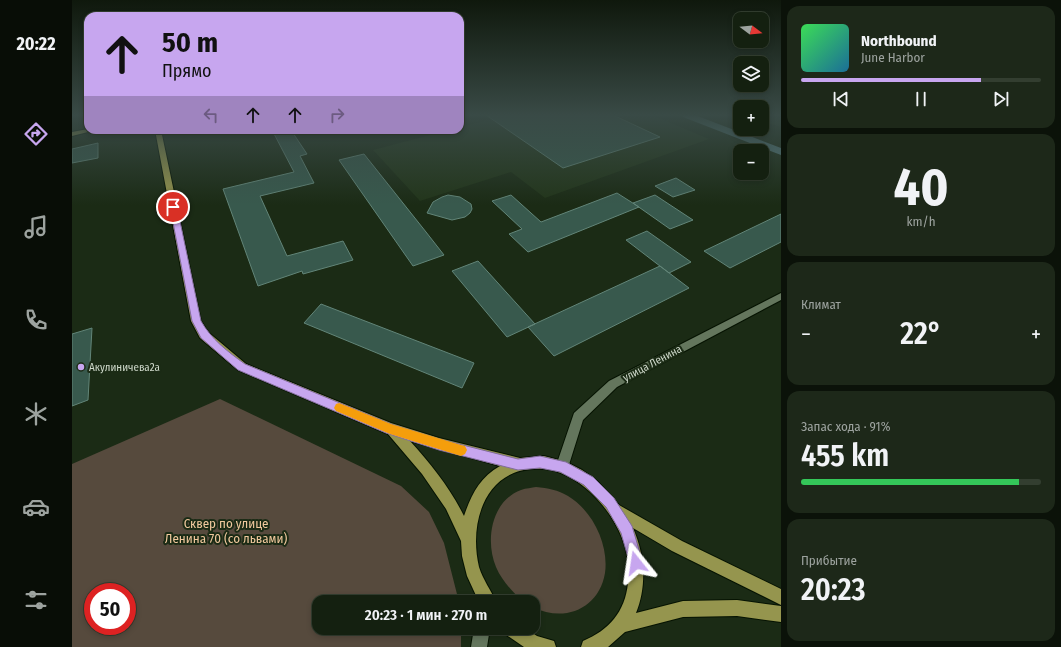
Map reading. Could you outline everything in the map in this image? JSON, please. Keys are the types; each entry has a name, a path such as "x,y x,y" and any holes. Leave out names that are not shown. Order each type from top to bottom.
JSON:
{"main road":[{"path":"161,145 196,321 204,335 242,367 390,429 439,444 518,464 540,462 562,466 588,481 610,502 615,510 627,531 636,563 634,596 621,626"},
{"path":"390,429 427,468 451,504 468,539"},
{"path":"483,595 472,569 468,539 471,512 482,490 498,474 518,464"},
{"path":"615,510 677,546 781,597"},
{"path":"589,647 597,645 621,626 683,609 737,608 781,614"},
{"path":"521,635 533,643 548,647"}],"street":[{"name":"улица Ленина","path":"562,466 578,417 613,384 781,296"},
{"path":"479,647 481,635"}],"shaded area":[{"path":"391,145 692,145 545,198 511,172 420,201 373,150"}],"green space":[{"name":"Сквер по улице Ленина 70 (со львами)","path":"220,399 401,486 429,512 444,543 457,595 312,595 312,635 461,635 461,647 72,647 72,464"},
{"path":"536,487 549,489 568,496 585,510 602,540 606,562 605,573 601,585 596,596 588,604 578,610 556,614 540,610 540,595 516,595 501,577 496,567 491,546 493,523 497,512 503,503 511,495 523,489"}],"building":[{"path":"88,145 98,145 98,158 72,163 72,149"},
{"path":"280,145 301,145 307,154 300,156 314,183 260,196 287,256 343,241 353,260 303,274 302,271 258,286 223,189 294,172"},
{"path":"530,145 634,145 563,168"},
{"path":"364,154 444,255 413,266 339,160"},
{"path":"676,178 695,190 673,197 655,186"},
{"path":"617,193 639,207 528,252 509,234 522,229 492,201 511,195 541,222"},
{"path":"448,195 460,197 471,204 472,209 470,213 465,217 452,220 427,213 433,202"},
{"path":"655,195 693,220 670,229 633,203"},
{"path":"781,214 781,242 730,268 704,251"},
{"path":"647,231 691,262 669,273 626,240"},
{"path":"478,261 535,324 507,337 452,271"},
{"path":"660,266 689,288 554,356 528,327"},
{"path":"321,304 474,363 462,388 304,323"},
{"name":"Акулиничева2а","path":"92,328 88,400 72,406 72,334"}],"waterway":[{"path":"764,145 781,152"}],"slow traffic":[{"path":"339,408 390,429 461,450"}],"place":[{"name":"Акулиничева2а","path":"81,367"}],"route":[{"path":"173,207 196,321 204,335 231,359 242,367 390,429 478,455 518,464 540,462 562,466 588,481 610,502 627,531 636,563"}]}
